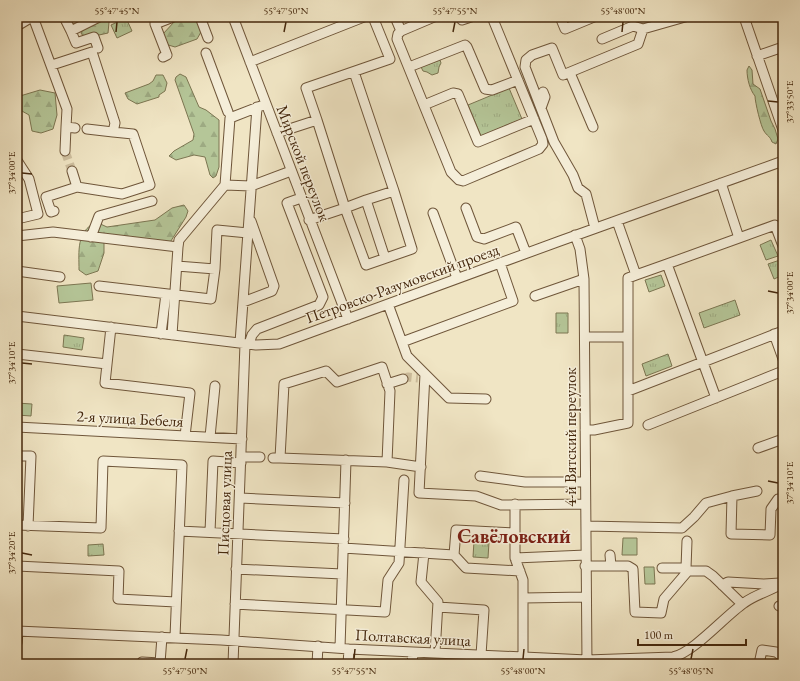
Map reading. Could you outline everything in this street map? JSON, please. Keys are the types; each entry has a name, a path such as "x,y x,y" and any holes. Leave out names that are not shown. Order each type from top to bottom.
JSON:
{"street":[{"path":"64,17 76,43 94,37 98,48"},
{"path":"71,31 99,17"},
{"path":"163,57 167,55 155,21 172,17"},
{"path":"200,17 208,38"},
{"name":"Мирской переулок","path":"233,17 250,62 261,106 277,133 348,319"},
{"path":"250,62 295,39 364,17"},
{"path":"354,72 412,249 366,265 345,208 306,88 390,59 373,17"},
{"path":"395,17 400,31"},
{"path":"434,17 400,31 397,39 451,172 462,181 541,148 543,142 492,17"},
{"path":"458,17 462,20 471,17"},
{"path":"560,17 565,29 594,17"},
{"path":"602,39 634,26 643,29 685,17"},
{"path":"744,17 783,130"},
{"path":"26,20 52,65 67,109 70,127 65,151"},
{"path":"595,228 586,194 578,188 573,175 554,142 526,67 526,60 532,55 552,48 563,75 638,44 643,29"},
{"path":"409,67 464,45 467,47 485,89 492,90 518,80"},
{"path":"757,56 783,47"},
{"path":"52,65 92,52 115,123 113,132"},
{"path":"206,52 228,112"},
{"path":"570,73 593,127"},
{"path":"541,108 545,97 543,92"},
{"path":"424,104 453,93 459,95 478,142 534,119"},
{"path":"161,334 177,266 179,240 225,184 230,118 261,106"},
{"name":"Писцовая улица","path":"233,664 245,344 243,302 251,186 261,106"},
{"path":"277,133 317,120"},
{"path":"54,211 51,212 46,197 77,187 122,194 150,185 133,134 87,129"},
{"path":"17,161 29,179 38,214 17,219"},
{"name":"Петровско-Разумовский проезд","path":"17,316 245,344 268,346 279,344 575,235 783,161"},
{"path":"72,171 77,187"},
{"path":"225,184 251,186 291,171"},
{"path":"721,183 740,238"},
{"path":"309,220 394,191"},
{"path":"245,344 256,329 319,305 323,297 287,203 301,198"},
{"path":"366,200 385,258"},
{"path":"91,237 99,216 152,201"},
{"path":"466,208 477,237 484,240 516,227 526,253"},
{"path":"433,213 457,278"},
{"path":"243,302 272,290 274,286 249,218"},
{"path":"617,221 636,275"},
{"path":"585,430 594,430 628,423 628,278 775,225 783,246"},
{"path":"99,286 211,299 215,270 217,230 248,233"},
{"path":"17,236 53,232 178,247"},
{"name":"4-й Вятский переулок","path":"575,235 580,249 584,279 587,662"},
{"path":"402,342 513,301 500,263"},
{"path":"667,264 716,398"},
{"path":"177,266 215,270"},
{"path":"17,271 60,277"},
{"path":"535,296 584,279"},
{"path":"319,286 333,280"},
{"path":"170,295 172,335"},
{"path":"388,304 407,356 422,377 449,398 486,399"},
{"path":"111,328 106,383 190,393 185,436"},
{"path":"628,391 783,331"},
{"path":"774,334 783,359"},
{"path":"585,337 628,337"},
{"path":"17,354 107,364"},
{"path":"387,462 390,391 382,367 337,382 326,371 284,384 277,458 387,462 421,467"},
{"path":"648,424 783,371"},
{"path":"422,377 421,467 419,492 476,496 501,505 585,504"},
{"path":"387,384 403,379"},
{"path":"210,438 215,386"},
{"name":"2-я улица Бебеля","path":"17,427 242,439"},
{"path":"758,448 783,439"},
{"path":"17,456 31,456 28,526"},
{"path":"210,532 213,461 241,460 260,457"},
{"path":"346,460 341,609 344,648 348,664"},
{"path":"17,525 101,528 104,461 182,465 175,637"},
{"path":"480,476 525,482 585,482"},
{"path":"235,604 385,612 388,580 399,563 404,480"},
{"path":"586,526 682,528 706,504 732,496 757,491"},
{"path":"732,496 731,534 770,535 771,509 778,499 783,500"},
{"path":"240,498 345,503"},
{"path":"515,504 515,558 523,580 526,659"},
{"path":"454,555 456,530 515,533"},
{"path":"179,531 344,539"},
{"path":"586,566 628,566 633,569 634,612 660,613 664,599 687,569 687,541"},
{"path":"343,548 454,555 466,568 520,571"},
{"path":"424,553 421,582 438,602 435,653"},
{"path":"515,558 586,555"},
{"path":"610,555 612,566"},
{"path":"17,566 119,572 118,599 176,602"},
{"path":"662,568 706,571 742,604"},
{"path":"236,569 342,574"},
{"path":"722,585 728,582 764,584 783,583"},
{"name":"Полтавская улица","path":"17,631 175,637 587,662 653,661 683,654 742,604 783,583"},
{"path":"524,598 586,597"},
{"path":"438,607 484,610 481,655"},
{"path":"17,631 17,643"},
{"path":"142,664 142,662 160,663 162,637"},
{"path":"317,664 318,646"},
{"path":"760,664 762,650 776,652 783,657"},
{"path":"412,664 413,652"}],"green space":[{"path":"106,17 118,17 109,22 108,33 83,36 81,33 83,29"},
{"path":"189,17 197,21 201,32 197,39 175,47 165,44 162,35 175,21"},
{"path":"126,18 132,31 117,38 111,25"},
{"path":"440,60 441,63 438,73 432,75 423,71 421,67"},
{"path":"749,66 752,70 753,84 760,89 775,129 778,139 776,144 772,142 761,125 755,96 748,81 747,70"},
{"path":"180,74 186,77 199,107 206,110 219,120 219,167 216,176 213,178 210,175 205,157 194,155 176,160 169,156 174,151 193,140 194,134 175,80"},
{"path":"156,75 163,75 167,83 165,91 159,95 159,97 137,104 128,99 125,93 149,84 153,81"},
{"path":"509,88 522,119 481,136 468,105"},
{"path":"40,90 55,93 57,115 53,129 41,133 32,131 29,115 18,108 17,104 20,96"},
{"path":"184,205 188,211 186,217 169,244 104,237 104,253 98,271 86,275 79,270 79,249 82,237 85,231 96,222 107,227 155,220 172,208"},
{"path":"771,240 778,256 766,260 760,245"},
{"path":"780,260 783,268 783,275 774,279 768,264"},
{"path":"661,275 665,286 649,292 645,280"},
{"path":"91,283 93,300 59,303 57,286"},
{"path":"735,300 740,315 704,328 699,313"},
{"path":"556,313 568,313 568,333 556,333"},
{"path":"64,335 84,338 82,350 63,347"},
{"path":"668,354 672,366 646,376 642,364"},
{"path":"17,403 32,404 31,416 17,415"},
{"path":"623,538 637,538 637,555 622,555"},
{"path":"474,541 489,542 488,558 473,557"},
{"path":"103,544 104,555 88,556 88,545"},
{"path":"644,567 654,567 655,584 645,584"}],"tunnel":[{"path":"65,151 72,171"},
{"path":"403,379 408,377 418,378"}],"district":[{"name":"Савёловский","path":"514,536"}]}
